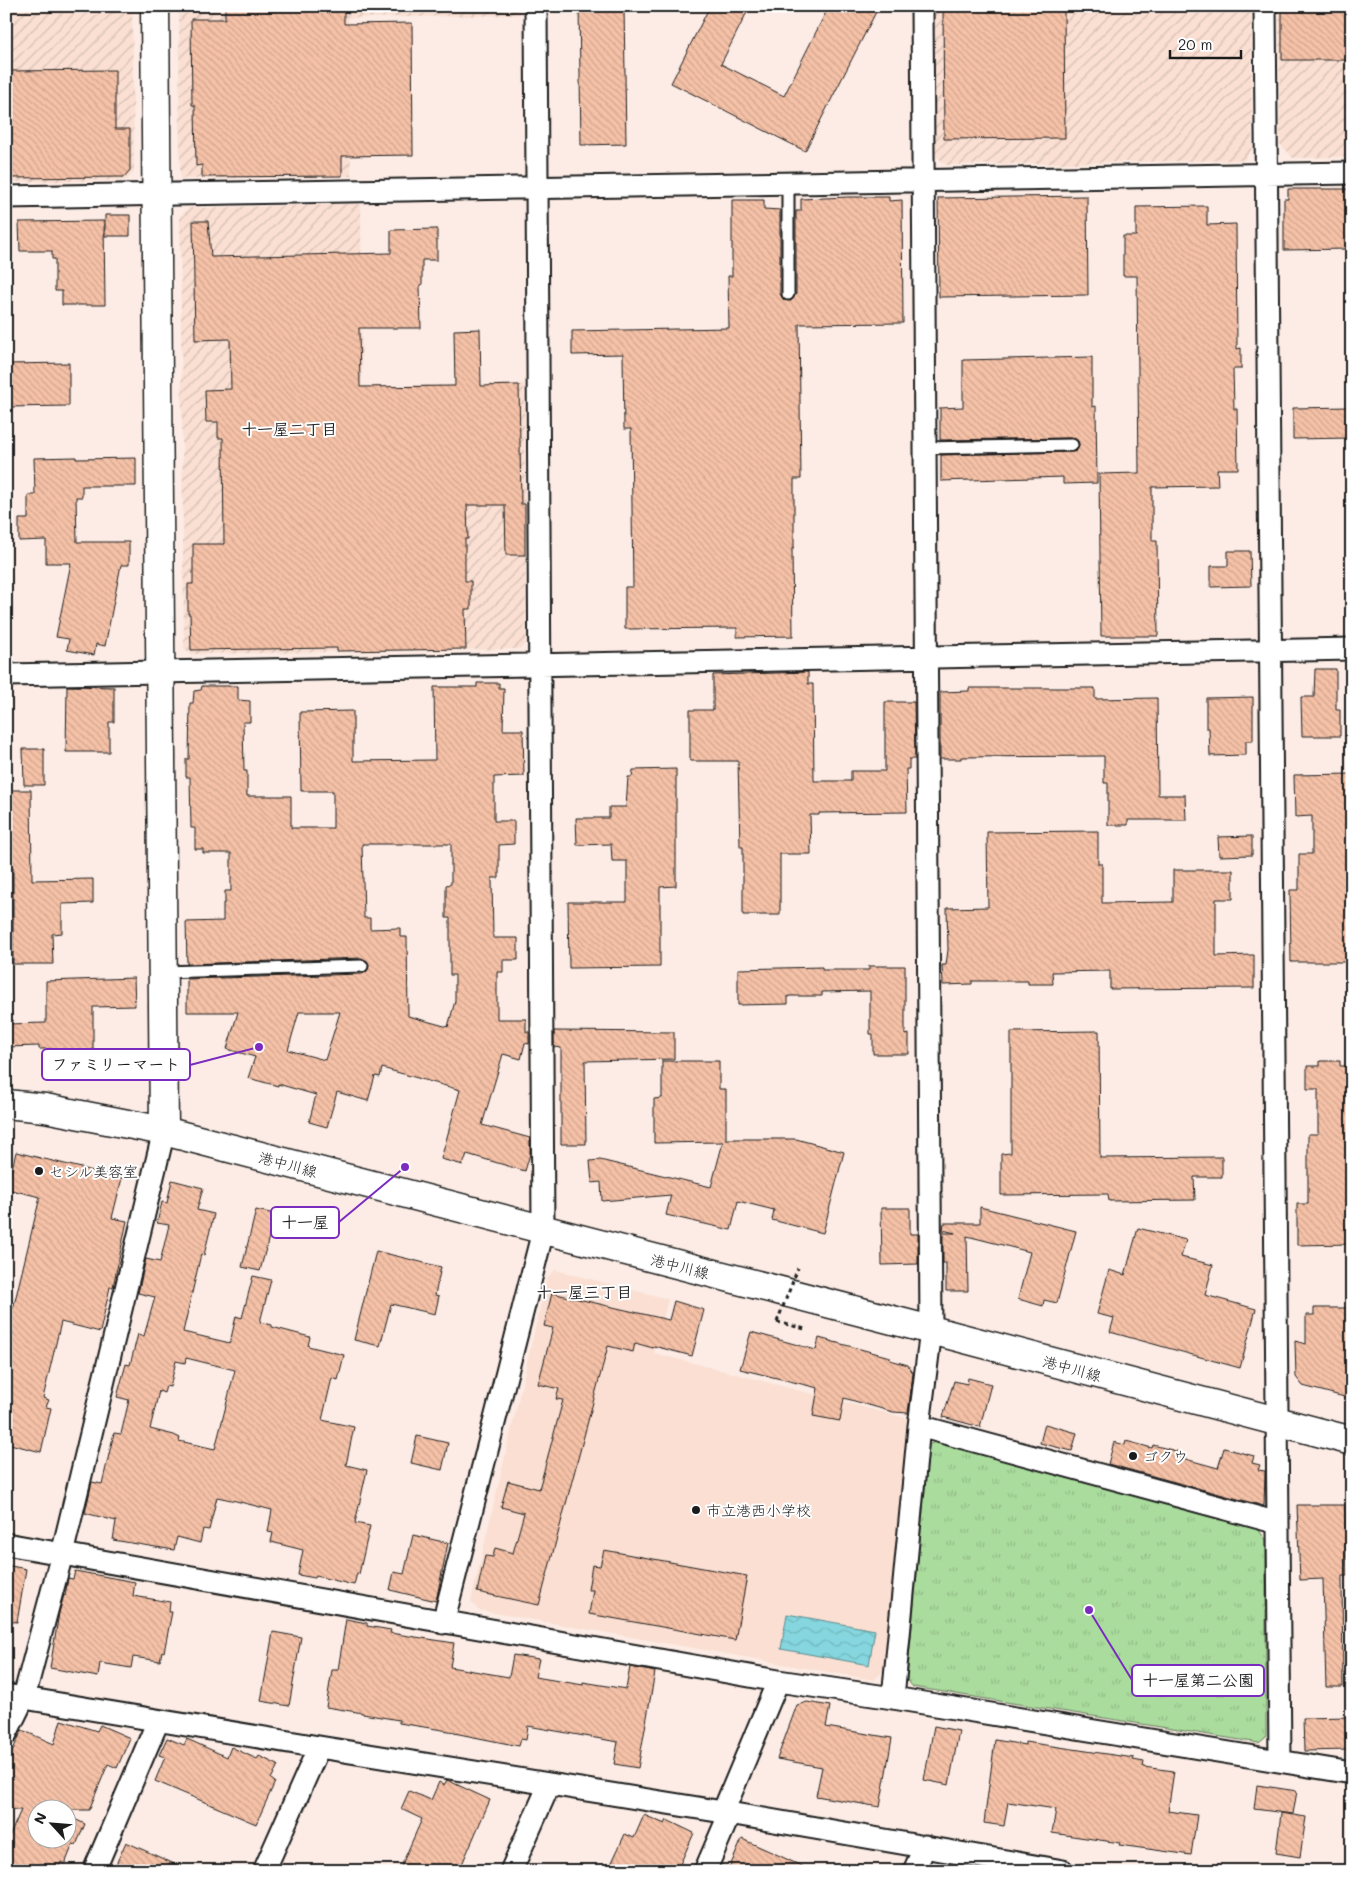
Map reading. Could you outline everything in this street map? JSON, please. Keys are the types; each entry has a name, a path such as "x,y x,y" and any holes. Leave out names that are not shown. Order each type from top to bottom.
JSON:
{"main road":[{"path":"155,6 164,1131"},
{"name":"港中川線","path":"6,1104 45,1108 164,1131 1352,1441"}],"street":[{"path":"444,1623 543,1230 536,6"},
{"path":"893,1698 919,1426 931,1330 922,6"},
{"path":"1265,6 1280,1761"},
{"path":"6,197 1352,173"},
{"path":"6,675 1352,649"},
{"path":"6,1734 15,1696 62,1554 164,1131"},
{"path":"919,1426 1278,1523"},
{"path":"6,1544 778,1681 1352,1773"},
{"path":"705,1871 778,1681"},
{"path":"15,1696 727,1813 1063,1871"},
{"path":"94,1871 158,1720"},
{"path":"264,1871 319,1747"},
{"path":"511,1871 549,1785"},
{"path":"914,1871 924,1846"}],"lane":[{"path":"788,183 788,294"},
{"path":"925,448 1072,445"},
{"path":"163,972 362,966"}],"path":[{"path":"798,1268 778,1322 804,1329"}],"shaded area":[{"path":"6,6 132,6 134,171 127,180 6,182"},
{"path":"179,6 520,6 520,15 348,18 351,176 180,179"},
{"path":"934,6 1251,6 1252,149 1244,160 946,165 935,155"},
{"path":"1279,6 1352,6 1352,157 1293,158 1280,144"},
{"path":"361,204 362,386 524,384 526,644 519,649 191,654 184,648 180,216 189,208"},
{"name":"市立港西小学校","path":"555,1270 668,1299 654,1353 909,1419 884,1670 874,1680 478,1610 471,1601 547,1278"}],"green space":[{"path":"940,1439 1255,1525 1266,1540 1266,1737 1259,1743 913,1687 907,1680 929,1445"}],"water":[{"path":"787,1614 875,1630 869,1665 781,1649"}],"building":[{"path":"225,6 344,6 344,24 412,23 413,155 342,156 342,176 202,177 202,165 196,166 195,105 192,105 191,19 225,19"},
{"path":"579,6 624,6 626,144 581,145"},
{"path":"710,6 750,6 721,64 784,96 829,6 879,6 805,151 671,83"},
{"path":"943,6 1064,6 1065,138 944,139"},
{"path":"1282,6 1352,6 1352,60 1282,60"},
{"path":"115,70 115,129 130,129 130,170 124,177 6,178 6,71"},
{"path":"1288,189 1352,189 1350,249 1284,250 1284,199 1288,199"},
{"path":"1087,196 1088,295 939,297 938,198"},
{"path":"889,197 889,201 902,200 903,323 799,324 801,479 794,479 794,548 792,548 793,636 737,637 737,628 625,629 625,587 633,587 631,429 624,429 623,354 572,355 572,331 729,328 728,276 732,276 732,200 764,200 764,209 780,210 780,294 784,300 791,301 796,294 796,211 801,211 801,199"},
{"path":"1207,206 1207,225 1236,224 1237,349 1241,348 1241,369 1233,369 1234,409 1237,409 1238,469 1217,469 1218,486 1152,487 1152,541 1157,541 1158,636 1101,636 1099,474 1139,473 1137,276 1123,276 1123,236 1136,236 1136,207"},
{"path":"105,215 130,215 130,236 105,236"},
{"path":"104,221 105,305 62,305 62,291 55,291 55,259 52,259 52,251 20,251 19,222"},
{"path":"193,221 208,221 211,257 391,253 391,230 437,229 437,260 422,260 422,285 420,285 421,328 359,328 360,387 455,386 454,330 480,329 481,386 519,385 521,504 525,504 525,555 506,555 505,505 467,505 468,539 465,539 465,581 471,581 471,609 465,609 466,649 337,651 337,648 191,650 188,584 193,584 193,544 224,544 223,438 218,438 218,422 206,422 205,390 231,389 230,339 195,340"},
{"path":"1092,357 1092,407 1096,406 1097,483 1063,484 1063,477 941,481 941,455 1072,452 1076,451 1079,445 1078,441 1072,438 940,440 940,408 963,407 963,360"},
{"path":"69,363 69,406 6,407 6,364"},
{"path":"1350,407 1350,413 1352,413 1350,438 1293,439 1293,408"},
{"path":"76,457 76,459 136,458 136,486 82,486 82,497 76,497 77,542 129,542 129,565 121,565 105,646 96,644 94,655 67,650 69,639 56,637 71,563 46,563 46,540 19,541 19,519 28,519 28,495 35,495 34,458"},
{"path":"1228,551 1250,551 1251,586 1211,587 1211,566 1228,566"},
{"path":"1315,669 1336,669 1336,710 1340,710 1340,736 1302,736 1301,697 1314,697"},
{"path":"808,672 808,684 813,684 814,781 851,781 851,771 885,771 885,702 914,702 915,759 909,759 909,769 906,769 907,812 819,813 819,815 810,815 811,854 780,854 780,915 743,915 743,847 740,847 738,761 690,761 690,710 713,710 713,675"},
{"path":"477,683 499,683 499,688 504,688 503,730 523,730 524,776 494,777 494,821 514,821 514,844 499,845 499,878 492,878 493,938 518,938 518,960 503,960 503,972 497,972 497,1019 526,1019 526,1032 529,1032 529,1044 525,1043 521,1059 503,1054 482,1125 530,1138 530,1154 525,1171 467,1154 463,1165 441,1159 460,1090 382,1068 380,1077 375,1076 368,1101 337,1092 327,1127 309,1122 316,1095 248,1078 255,1057 227,1049 238,1012 187,1012 187,979 362,974 366,972 369,966 368,962 362,958 187,964 186,922 223,921 225,891 231,891 231,853 203,853 203,849 195,849 195,828 191,828 190,777 186,777 186,759 189,759 190,703 193,703 194,691 201,690 202,686 238,686 238,700 250,701 250,722 243,722 244,771 247,771 247,796 291,796 291,828 333,828 333,791 301,791 300,712 353,711 353,761 435,760 434,687 477,687","holes":["362,844 451,844 451,884 446,885 446,918 450,918 450,975 455,975 455,1001 448,1027 408,1016 407,937 400,937 400,928 370,929 370,918 364,918","299,1012 340,1012 325,1060 288,1050"]},
{"path":"67,686 114,687 114,722 109,722 109,752 66,752"},
{"path":"969,688 1095,688 1095,699 1157,698 1158,795 1185,795 1186,820 1128,820 1128,825 1108,825 1108,783 1104,783 1104,756 961,757 961,759 940,759 940,692 969,691"},
{"path":"1253,697 1253,741 1246,741 1246,755 1210,756 1209,728 1206,728 1206,698"},
{"path":"23,749 44,749 44,785 24,785"},
{"path":"676,769 676,886 660,887 660,967 569,968 568,902 627,902 627,861 612,861 611,844 577,845 576,818 609,818 609,807 626,807 628,777 632,777 633,770"},
{"path":"1352,774 1352,795 1347,795 1347,854 1348,889 1352,889 1352,962 1291,962 1290,890 1299,890 1299,854 1312,854 1312,816 1295,817 1294,775"},
{"path":"6,790 31,790 32,880 93,879 93,903 62,904 62,933 52,934 53,964 13,964 13,868 6,869"},
{"path":"1098,831 1098,864 1102,864 1102,903 1173,902 1173,870 1233,870 1233,899 1216,899 1216,956 1254,955 1254,988 1110,989 1110,971 1052,972 1053,984 1028,984 1028,981 972,981 972,984 943,985 942,965 946,965 948,950 947,908 988,907 987,832"},
{"path":"1252,836 1252,855 1219,856 1218,837"},
{"path":"869,966 905,966 905,1035 909,1034 909,1054 873,1054 873,1034 870,1034 870,991 822,992 822,996 788,996 788,1004 738,1005 738,969 822,967 822,970 869,970"},
{"path":"134,978 135,1006 93,1007 93,1050 124,1050 124,1077 64,1078 64,1049 39,1049 39,1046 6,1047 6,1024 46,1023 46,981"},
{"path":"554,1031 674,1032 674,1059 585,1061 586,1144 561,1144 561,1048 554,1047"},
{"path":"1099,1031 1100,1158 1222,1157 1222,1177 1194,1177 1195,1200 1109,1201 1108,1194 1001,1195 1001,1154 1011,1153 1011,1032"},
{"path":"662,1061 719,1061 719,1089 726,1089 726,1139 796,1139 844,1152 823,1233 772,1220 774,1210 738,1201 731,1230 666,1215 671,1195 602,1201 601,1182 592,1183 590,1161 600,1160 711,1187 723,1142 654,1143 654,1099 662,1098"},
{"path":"1320,1061 1340,1061 1340,1066 1352,1066 1352,1244 1297,1245 1297,1204 1308,1204 1308,1134 1318,1134 1318,1089 1307,1089 1307,1066 1320,1066"},
{"path":"16,1152 122,1178 112,1218 127,1221 113,1287 110,1287 100,1332 61,1322 43,1398 49,1400 46,1407 51,1408 41,1452 6,1443 6,1358 13,1332 6,1331 6,1324 10,1308 13,1309 40,1197 7,1189"},
{"path":"172,1180 203,1188 197,1210 214,1214 204,1255 201,1254 183,1332 230,1343 236,1316 242,1318 253,1276 271,1280 260,1322 310,1337 308,1346 344,1355 338,1380 332,1378 322,1420 354,1427 346,1465 367,1470 355,1523 370,1526 359,1574 357,1573 354,1585 316,1576 315,1578 298,1575 303,1550 271,1542 273,1533 268,1532 272,1510 217,1497 209,1530 203,1529 200,1543 177,1537 174,1550 113,1540 116,1521 85,1513 92,1482 102,1484 114,1433 121,1434 129,1400 117,1397 126,1364 130,1365 138,1334 144,1336 155,1297 138,1293 146,1259 160,1262 169,1225 157,1223 162,1202 167,1203","holes":["186,1358 235,1370 215,1449 179,1441 180,1438 174,1435 150,1429 159,1391 164,1393 166,1386 170,1387 176,1361 185,1363"]},
{"path":"980,1207 1076,1231 1057,1303 1044,1300 1043,1306 1018,1299 1030,1252 967,1236 968,1291 946,1291 946,1263 943,1263 943,1233 955,1233 943,1230 944,1223 980,1223"},
{"path":"881,1208 910,1208 910,1234 918,1234 918,1264 882,1265"},
{"path":"256,1210 275,1214 260,1271 242,1267"},
{"path":"1138,1228 1186,1240 1181,1257 1213,1265 1205,1295 1256,1309 1240,1368 1110,1332 1114,1318 1097,1314 1109,1270 1125,1275"},
{"path":"376,1251 441,1267 435,1295 439,1296 435,1314 391,1304 380,1346 354,1340"},
{"path":"552,1293 669,1320 674,1301 704,1310 692,1356 635,1343 633,1352 608,1346 539,1605 477,1592 485,1556 493,1557 495,1548 513,1553 524,1513 501,1507 508,1481 539,1489 563,1400 556,1399 559,1389 538,1384 553,1328 544,1326"},
{"path":"1314,1308 1352,1308 1352,1399 1303,1386 1296,1377 1295,1341 1306,1344 1306,1315 1314,1315"},
{"path":"751,1332 816,1350 819,1338 890,1357 890,1360 908,1365 913,1373 908,1413 893,1412 844,1398 840,1421 813,1416 818,1388 740,1369"},
{"path":"968,1378 991,1384 980,1427 943,1417 954,1381 967,1384"},
{"path":"1045,1424 1077,1433 1072,1451 1040,1443"},
{"path":"417,1436 448,1443 442,1470 411,1463"},
{"path":"1126,1441 1152,1448 1153,1445 1180,1452 1178,1457 1218,1468 1224,1448 1254,1456 1252,1463 1260,1465 1258,1470 1265,1471 1264,1506 1108,1464 1114,1442 1125,1445"},
{"path":"1297,1505 1345,1505 1347,1576 1342,1576 1343,1687 1326,1687 1323,1579 1300,1580"},
{"path":"413,1535 448,1543 436,1601 390,1590 394,1572 404,1574"},
{"path":"604,1550 747,1576 735,1640 589,1614 593,1590 588,1590 592,1565 600,1566"},
{"path":"6,1565 26,1569 17,1622 6,1621"},
{"path":"75,1571 135,1582 133,1596 170,1602 169,1612 172,1612 164,1652 162,1651 160,1661 133,1657 131,1668 100,1663 98,1677 50,1668 59,1613 65,1596 68,1578 73,1579"},
{"path":"346,1619 367,1623 367,1626 391,1630 390,1633 454,1643 450,1667 509,1677 513,1655 539,1659 535,1677 583,1685 583,1682 626,1689 630,1667 655,1672 638,1768 614,1764 618,1742 528,1726 526,1740 521,1739 519,1746 455,1732 399,1723 399,1720 326,1707 332,1670 338,1670"},
{"path":"273,1632 301,1637 289,1706 261,1701"},
{"path":"807,1702 830,1706 826,1727 892,1738 880,1807 816,1796 822,1767 777,1759 797,1705"},
{"path":"1348,1717 1349,1750 1304,1751 1303,1718"},
{"path":"61,1720 97,1731 100,1725 130,1738 117,1768 108,1764 89,1810 78,1810 78,1800 28,1800 28,1850 71,1850 65,1864 61,1862 57,1871 6,1871 6,1844 21,1810 15,1810 6,1806 6,1765 22,1730 54,1744"},
{"path":"934,1726 959,1731 949,1785 924,1780"},
{"path":"167,1738 184,1745 187,1739 227,1757 231,1747 257,1759 259,1756 278,1765 271,1779 275,1782 256,1824 155,1781 165,1757 159,1755"},
{"path":"995,1740 1025,1745 1025,1742 1134,1758 1133,1760 1144,1762 1143,1767 1174,1771 1168,1811 1197,1815 1191,1855 1052,1833 1056,1809 1008,1802 1004,1826 984,1823"},
{"path":"447,1780 490,1800 459,1871 399,1871 422,1819 401,1809 409,1791 431,1800 439,1782 444,1785"},
{"path":"1257,1785 1297,1791 1293,1814 1254,1809"},
{"path":"1281,1813 1306,1817 1300,1857 1276,1853"},
{"path":"644,1815 665,1824 667,1820 694,1833 677,1871 608,1871 625,1834 634,1838"},
{"path":"78,1821 85,1824 78,1840"},
{"path":"742,1839 778,1855 812,1871 728,1871"},
{"path":"126,1842 190,1871 113,1871"}],"place":[{"name":"ファミリーマート","path":"259,1047"},
{"name":"十一屋","path":"405,1167"},
{"name":"セシル美容室","path":"39,1171"},
{"name":"ゴクウ","path":"1133,1456"},
{"name":"市立港西小学校","path":"696,1510"},
{"name":"十一屋第二公園","path":"1089,1610"}],"district":[{"name":"十一屋二丁目","path":"289,428"},
{"name":"十一屋三丁目","path":"584,1291"}]}
